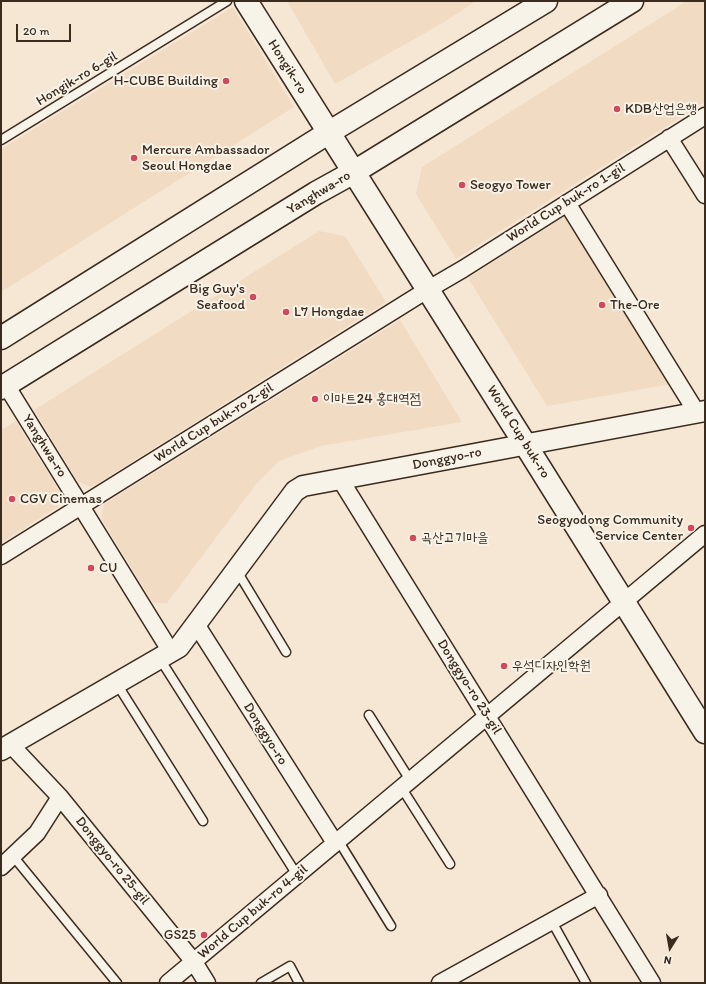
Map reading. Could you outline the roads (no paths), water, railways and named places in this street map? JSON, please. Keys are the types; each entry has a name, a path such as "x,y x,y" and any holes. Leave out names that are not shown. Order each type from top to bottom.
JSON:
{"main road":[{"name":"Hongik-ro","path":"246,1 328,133"},
{"path":"1,338 328,133 546,1"},
{"name":"Yanghwa-ro","path":"3,387 316,193 354,172 632,1"},
{"name":"World Cup buk-ro","path":"328,133 526,444 705,732"}],"street":[{"name":"World Cup buk-ro 1-gil","path":"427,290 705,116"},
{"path":"669,138 705,195"},
{"name":"Donggyo-ro","path":"6,747 166,656 179,647 295,491 302,486 701,412 567,203"},
{"name":"World Cup buk-ro 2-gil","path":"1,556 427,290"},
{"name":"Yanghwa-ro","path":"3,387 81,506"},
{"name":"Donggyo-ro 23-gil","path":"340,479 599,895 652,983"},
{"path":"81,506 166,656"},
{"name":"World Cup buk-ro 4-gil","path":"168,983 705,534"},
{"name":"Donggyo-ro","path":"196,624 337,842"},
{"name":"Donggyo-ro 25-gil","path":"6,747 60,798 194,962 207,983"},
{"path":"1,867 37,833 60,798"},
{"path":"447,981 551,920 599,895"}],"lane":[{"name":"Hongik-ro 6-gil","path":"1,140 227,1"},
{"path":"236,570 286,652"},
{"path":"166,656 297,875"},
{"path":"117,684 203,821"},
{"path":"369,715 450,864"},
{"path":"337,842 391,926"},
{"path":"13,856 117,983"},
{"path":"551,920 586,983"},
{"path":"261,983 290,966 299,983"}],"place":[{"name":"H-CUBE Building","path":"226,81"},
{"name":"KDB산업은행","path":"617,109"},
{"name":"Mercure Ambassador Seoul Hongdae","path":"134,158"},
{"name":"Seogyo Tower","path":"462,185"},
{"name":"Big Guy's Seafood","path":"253,297"},
{"name":"The-Ore","path":"602,305"},
{"name":"L7 Hongdae","path":"286,312"},
{"name":"이마트24 홍대역점","path":"315,399"},
{"name":"CGV Cinemas","path":"12,499"},
{"name":"Seogyodong Community Service Center","path":"691,528"},
{"name":"곡산고기마을","path":"413,538"},
{"name":"CU","path":"91,568"},
{"name":"우석디자인학원","path":"504,666"},
{"name":"GS25","path":"204,935"}]}
